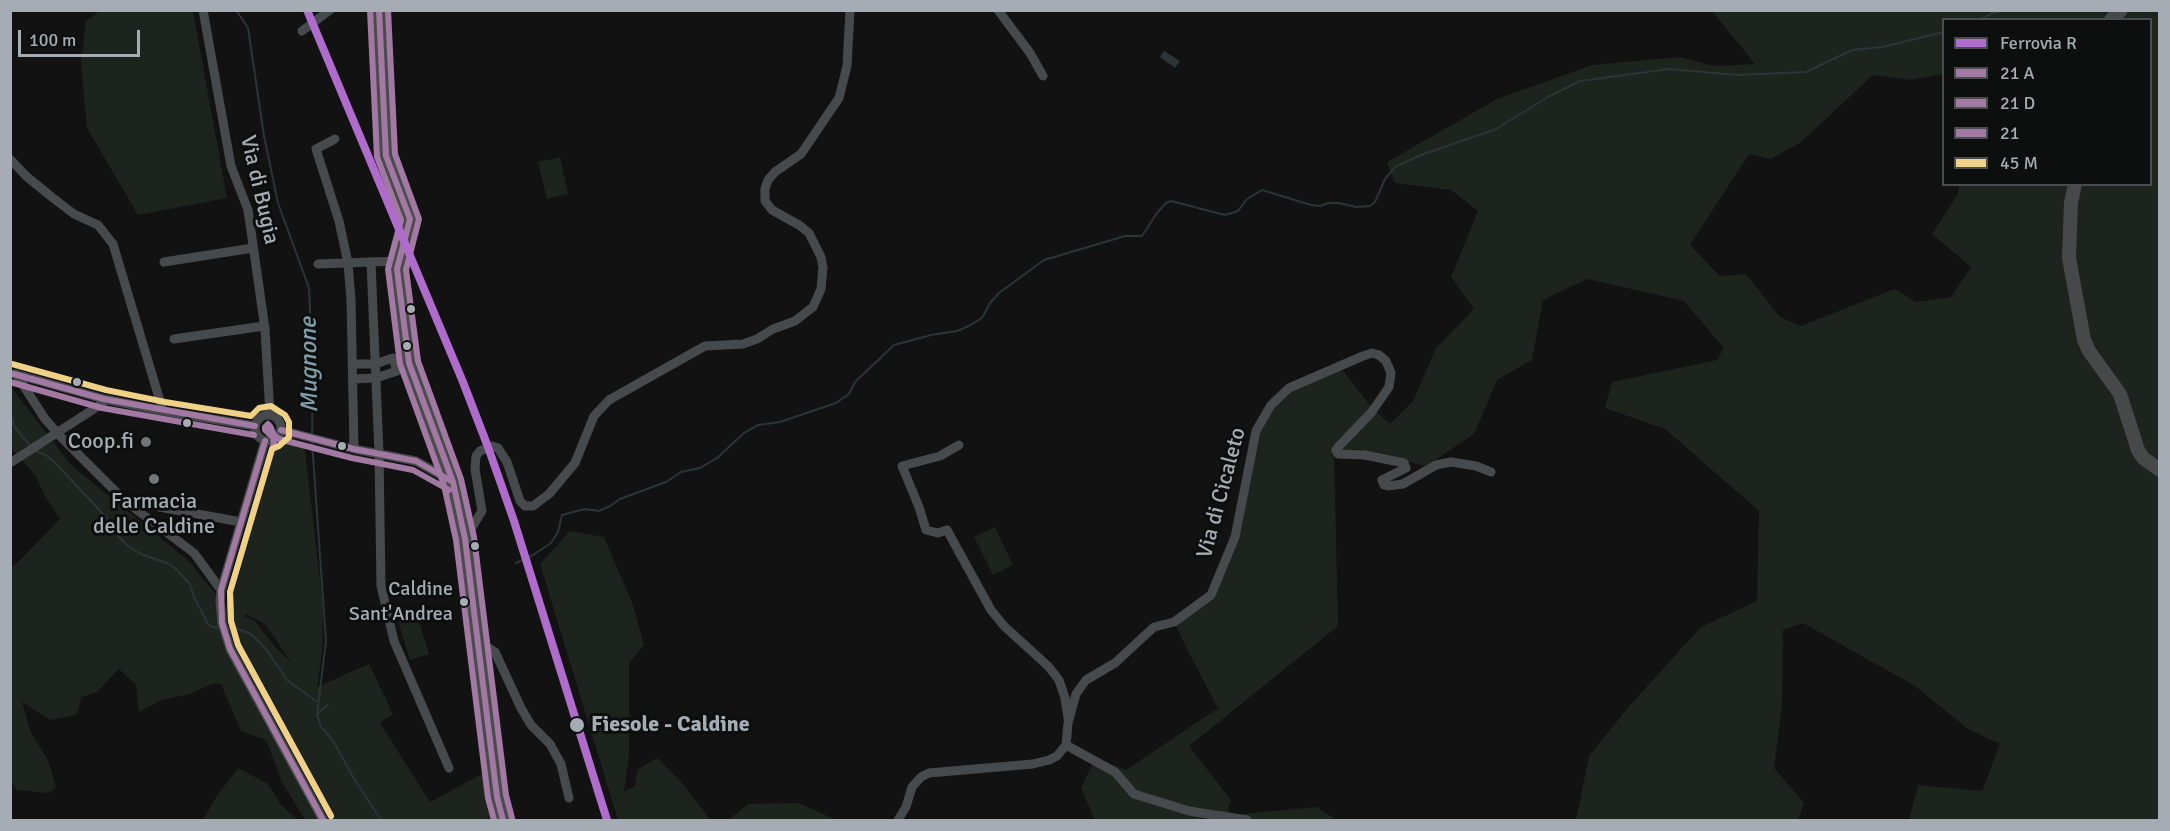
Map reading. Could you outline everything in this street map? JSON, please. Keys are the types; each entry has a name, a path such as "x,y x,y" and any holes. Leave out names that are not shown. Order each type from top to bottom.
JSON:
{"main road":[{"path":"379,10 386,156 410,219 397,269 409,363 453,482 465,538 496,797 504,820"},
{"path":"2075,186 2071,203 2069,258 2084,340 2120,394 2138,450 2143,458 2160,470"}],"street":[{"name":"Via di Bugia","path":"203,10 231,166 248,210 264,326 270,415"},
{"path":"302,31 330,10"},
{"path":"465,538 482,511 475,469 476,456 480,451 492,446 498,448 507,462 520,501 525,506 533,506 549,494 575,463 594,416 609,400 705,346 743,344 757,339 773,329 795,321 813,307 820,289 823,268 821,256 809,233 772,210 765,201 765,189 768,180 775,172 801,154 839,98 848,66 850,10"},
{"path":"998,10 1030,53 1043,76"},
{"path":"335,139 316,149 339,221 348,263 351,300 354,449"},
{"path":"10,159 26,176 74,214 98,225 113,244 163,411"},
{"path":"164,262 253,248"},
{"path":"318,264 398,261"},
{"path":"371,262 379,453 381,586 394,641 449,768"},
{"path":"174,339 264,326"},
{"name":"Via di Cicaleto","path":"1066,745 1068,723 1076,694 1086,680 1114,663 1154,627 1174,622 1211,596 1234,537 1256,431 1271,405 1289,388 1363,356 1372,353 1379,355 1386,361 1391,373 1389,387 1371,413 1338,446 1336,450 1338,454 1365,454 1404,463 1406,468 1382,480 1384,485 1388,486 1410,481 1443,463 1471,465 1491,472"},
{"path":"352,364 375,364 393,358 397,371 376,378 353,380"},
{"path":"13,374 104,399 255,426"},
{"path":"13,374 57,433 124,501 194,554 221,590"},
{"path":"10,463 103,403 104,399"},
{"path":"270,415 278,420 281,430 274,439 265,441 258,436 255,426 259,419 270,415"},
{"path":"281,430 354,449 416,461 453,482"},
{"path":"265,441 221,590 223,628 230,649 323,820"},
{"path":"959,445 940,456 902,466 926,530 939,533 947,530 992,610 1004,626 1048,666 1059,680 1065,698 1068,723"},
{"path":"124,501 241,522"},
{"path":"478,641 495,652 531,725 550,744 561,764 569,798"},
{"path":"898,820 906,807 912,787 921,777 929,773 1033,764 1049,760 1061,752 1066,745 1115,772 1134,794 1189,811 1247,820"}],"shaded area":[{"path":"100,11 193,11 227,198 138,215 87,128 81,63 86,21"},
{"path":"1712,11 2159,11 2159,820 1909,820 1918,785 1982,791 2000,744 1968,729 1915,686 1803,623 1783,630 1782,706 1774,768 1804,803 1798,820 1576,820 1589,756 1631,704 1701,627 1757,601 1759,511 1665,429 1605,408 1612,382 1717,360 1724,348 1684,301 1587,279 1543,300 1532,360 1497,380 1474,434 1426,466 1354,449 1334,455 1338,626 1189,746 1231,800 1228,808 1231,815 1316,807 1334,818 1333,820 1095,820 1081,788 1095,758 1126,770 1218,708 1174,622 1211,595 1235,537 1256,431 1289,388 1340,367 1373,409 1390,424 1413,401 1436,348 1474,309 1451,277 1478,211 1451,190 1395,183 1387,162 1497,99 1592,65 1680,57 1713,66 1755,64"},
{"path":"1164,51 1180,61 1175,68 1160,57"},
{"path":"560,157 568,194 547,199 538,162"},
{"path":"11,387 71,465 190,562 226,607 265,457 272,448 284,440 299,441 305,450 323,608 322,653 317,687 369,664 393,714 380,723 430,802 484,773 492,816 495,820 305,820 282,782 266,740 241,731 221,684 212,684 190,694 162,700 139,712 136,685 119,669 97,692 82,697 76,715 50,720 22,702 31,733 48,760 56,787 49,793 17,790 10,778 11,567 60,519 35,475 11,448","holes":["246,614 265,624 292,663 276,648 255,621 244,616"]},
{"path":"995,527 1013,565 993,575 974,537"},
{"path":"570,531 604,537 633,605 644,645 629,663 629,755 624,792 635,786 637,770 657,758 681,782 711,820 618,820 540,564"},
{"path":"417,615 429,654 410,660 398,621"},
{"path":"238,768 268,784 281,805 298,820 203,820 216,797"},
{"path":"798,803 837,820 728,820 748,804"}],"waterway":[{"name":"Mugnone","path":"236,10 248,28 264,136 278,203 309,288 313,378 312,436"},
{"path":"1983,18 2006,10"},
{"path":"516,563 551,543 558,532 562,515 585,509 599,511 620,499 666,482 681,472 700,468 717,458 744,433 758,425 780,422 836,403 849,394 855,382 894,345 957,331 969,326 982,318 990,303 999,293 1044,260 1125,236 1142,236 1157,213 1171,201 1225,215 1238,211 1247,199 1262,190 1311,205 1339,203 1356,207 1370,206 1375,202 1385,179 1395,167 1421,155 1496,129 1548,97 1580,81 1669,69 1737,75 1806,72 1852,50 1882,47 1942,32"},
{"path":"10,411 14,426 31,447"},
{"name":"Mugnone","path":"312,442 326,641 317,714 321,727 332,739 381,820"},
{"path":"35,451 46,455 57,465 106,517 118,536 129,547 176,569 190,584 208,624 221,628"},
{"path":"227,628 235,628 251,634 266,649 287,680 316,701"},
{"path":"317,714 328,705"}],"rail line":[{"name":"R","path":"307,10 488,447 514,521 607,820"}],"transit line":[{"path":"370,10 377,157 401,220 388,269 400,364 444,485 456,540 488,798 494,820"},
{"path":"379,10 386,156 410,219 397,269 409,363 453,482 465,539 497,797 503,820"},
{"name":"21","path":"388,10 395,154 419,219 406,270 418,361 461,479 474,537 506,795 512,818"},
{"path":"12,364 106,390 165,402 251,416 259,408 271,406 285,415 289,422 289,437 272,449 230,592 231,621 238,645 331,816"},
{"path":"10,373 104,399 255,426"},
{"path":"10,382 102,408 254,435"},
{"path":"331,816 238,645 231,621 230,592 274,443 273,437 265,430 265,427 268,424 279,439 352,458 413,470 449,490"},
{"path":"281,430 354,449 416,461 453,482"},
{"path":"265,441 221,590 222,623 230,649 323,820"}],"place":[{"name":"Coop.fi","path":"146,442"},
{"name":"Farmacia delle Caldine","path":"154,479"},
{"name":"Caldine Sant'Andrea","path":"464,602"},
{"name":"Fiesole - Caldine","path":"577,725"}]}
